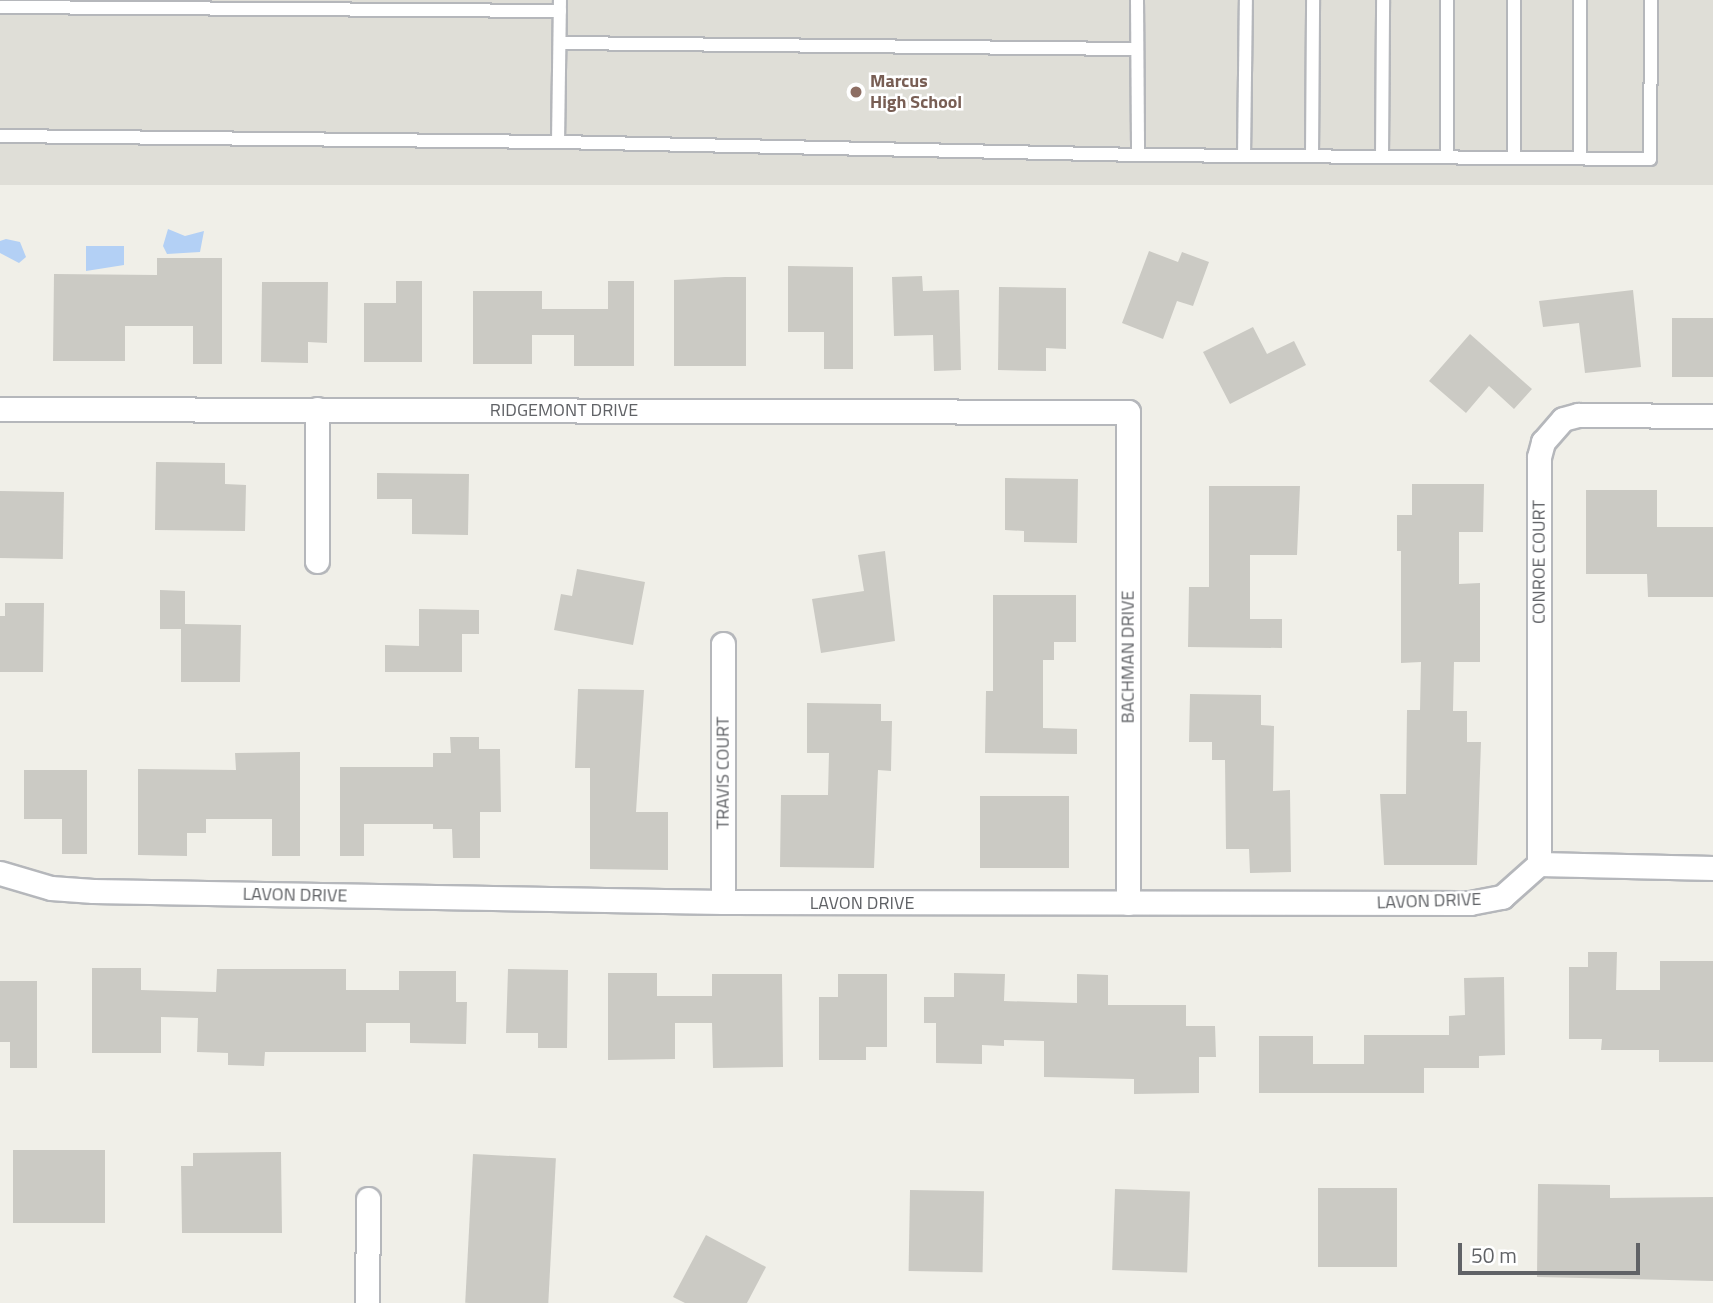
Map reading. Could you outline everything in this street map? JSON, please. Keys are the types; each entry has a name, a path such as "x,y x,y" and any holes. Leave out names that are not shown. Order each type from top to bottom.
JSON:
{"street":[{"name":"RIDGEMONT DRIVE","path":"0,409 1128,412"},
{"path":"317,409 317,561"},
{"name":"BACHMAN DRIVE","path":"1128,412 1128,903"},
{"name":"CONROE COURT","path":"1539,864 1539,457 1543,442 1563,419 1578,415 1713,416"},
{"name":"TRAVIS COURT","path":"723,643 723,902"},
{"path":"1539,864 1713,868"},
{"name":"LAVON DRIVE","path":"0,873 51,888 93,891 723,902 1470,903 1502,897 1539,864"},
{"path":"367,1303 368,1199"}],"lane":[{"path":"1137,0 1138,155"},
{"path":"1244,156 1245,0"},
{"path":"1312,156 1313,0"},
{"path":"1382,157 1383,0"},
{"path":"1447,0 1447,157"},
{"path":"1514,0 1514,158"},
{"path":"1580,0 1580,158"},
{"path":"0,136 558,142 1138,155 1650,159 1651,0"},
{"path":"0,7 560,5 558,142"},
{"path":"560,43 1137,49"}],"shaded area":[{"name":"Marcus High School","path":"0,0 1713,0 1713,185 0,185"}],"water":[{"path":"168,229 185,236 204,231 200,252 167,254 163,246"},
{"path":"6,239 20,242 26,257 19,263 0,253 0,241"},
{"path":"86,246 124,246 124,265 86,271"}],"building":[{"path":"1149,251 1178,262 1182,252 1209,262 1193,306 1177,301 1163,339 1122,323"},
{"path":"157,258 222,258 222,364 193,364 193,326 125,326 125,361 53,361 54,274 157,275"},
{"path":"788,266 853,267 853,369 824,369 824,332 788,332"},
{"path":"922,276 923,291 959,290 961,370 934,371 933,335 894,336 892,277"},
{"path":"746,277 746,366 674,366 674,280"},
{"path":"396,281 422,281 422,362 364,362 364,303 396,303"},
{"path":"608,281 634,281 634,366 574,366 574,335 532,335 532,364 473,364 473,291 542,291 542,309 608,309"},
{"path":"262,282 328,282 327,343 308,342 308,363 261,362"},
{"path":"999,287 1066,288 1066,349 1046,348 1046,371 998,370"},
{"path":"1633,290 1641,367 1585,373 1579,323 1543,327 1539,301"},
{"path":"1672,318 1713,318 1713,377 1672,377"},
{"path":"1253,327 1267,354 1294,341 1306,365 1230,404 1203,352"},
{"path":"1470,334 1532,389 1514,409 1489,386 1466,413 1429,381"},
{"path":"156,462 225,463 225,484 246,485 245,531 155,530"},
{"path":"377,473 469,474 468,535 412,534 412,499 377,499"},
{"path":"1005,478 1078,479 1077,543 1024,542 1024,531 1005,530"},
{"path":"1412,484 1484,484 1483,532 1459,532 1459,584 1480,583 1480,662 1454,662 1453,711 1467,711 1467,742 1481,742 1477,865 1384,865 1380,794 1406,794 1407,710 1420,710 1421,662 1401,663 1401,551 1397,551 1397,515 1412,515"},
{"path":"1209,486 1300,486 1297,555 1250,555 1250,619 1282,619 1282,648 1188,647 1189,587 1209,587"},
{"path":"1586,490 1657,490 1657,527 1713,527 1713,597 1648,597 1647,574 1586,574"},
{"path":"0,491 64,492 63,559 0,558"},
{"path":"885,551 895,641 821,653 812,599 864,591 858,555"},
{"path":"577,569 645,582 633,645 554,630 561,594 572,596"},
{"path":"160,590 185,591 185,624 241,625 240,682 181,682 181,629 160,629"},
{"path":"993,595 1076,595 1076,642 1054,642 1054,660 1043,660 1043,728 1077,729 1077,754 985,753 986,691 993,691"},
{"path":"5,603 44,603 43,672 0,672 0,616 5,616"},
{"path":"419,609 479,610 479,634 462,634 462,672 385,672 385,645 419,646"},
{"path":"578,689 644,690 636,812 668,812 668,870 590,869 590,768 575,768"},
{"path":"1190,694 1261,695 1261,725 1274,726 1273,791 1290,790 1291,872 1250,873 1249,849 1226,849 1225,760 1212,760 1212,742 1189,742"},
{"path":"807,703 881,704 881,721 892,721 891,771 878,770 874,868 780,867 781,795 828,795 829,753 807,753"},
{"path":"450,737 479,737 479,749 500,749 501,812 480,812 480,858 453,858 452,829 433,829 433,824 364,824 364,856 340,856 340,767 433,767 433,753 451,753"},
{"path":"300,752 300,856 272,856 272,819 206,819 206,833 187,833 187,856 138,855 138,769 236,770 235,753"},
{"path":"24,770 87,770 87,854 62,854 62,819 24,819"},
{"path":"980,796 1069,796 1069,868 980,868"},
{"path":"1588,952 1617,952 1616,990 1660,990 1660,961 1713,961 1713,1062 1659,1062 1659,1050 1601,1050 1602,1039 1569,1039 1569,967 1588,967"},
{"path":"92,968 141,968 141,990 216,992 217,969 346,969 346,990 399,990 399,971 456,971 456,1002 467,1002 466,1044 410,1043 410,1023 366,1023 366,1052 265,1052 264,1066 228,1065 228,1053 197,1052 198,1018 161,1017 161,1053 92,1053"},
{"path":"508,969 568,970 567,1048 538,1048 538,1033 506,1033"},
{"path":"608,973 657,973 657,996 712,996 712,974 782,974 783,1067 713,1068 712,1023 675,1023 675,1059 608,1060"},
{"path":"954,973 1005,974 1004,1001 1077,1003 1077,974 1108,975 1108,1005 1186,1005 1186,1026 1215,1026 1216,1057 1199,1057 1199,1093 1134,1094 1134,1079 1044,1077 1044,1041 1004,1040 1004,1046 982,1045 982,1064 936,1063 936,1023 924,1023 924,997 954,997"},
{"path":"838,974 887,974 887,1047 866,1047 866,1060 819,1060 819,997 838,997"},
{"path":"1504,977 1505,1055 1479,1056 1479,1068 1424,1068 1424,1093 1259,1093 1259,1036 1313,1036 1313,1064 1364,1064 1364,1035 1449,1035 1449,1016 1465,1015 1464,978"},
{"path":"0,981 37,981 37,1068 10,1068 10,1042 0,1042"},
{"path":"13,1150 105,1150 105,1223 13,1223"},
{"path":"281,1152 282,1233 182,1233 181,1166 193,1166 193,1153"},
{"path":"473,1154 556,1158 548,1303 465,1303"},
{"path":"1538,1184 1610,1185 1610,1198 1713,1197 1713,1281 1537,1277"},
{"path":"1318,1188 1397,1188 1397,1267 1318,1267"},
{"path":"1115,1189 1190,1192 1187,1273 1112,1270"},
{"path":"910,1190 984,1191 983,1272 909,1271"},
{"path":"706,1235 766,1267 747,1303 685,1303 673,1297"}],"place":[{"name":"Marcus High School","path":"856,92"}]}
